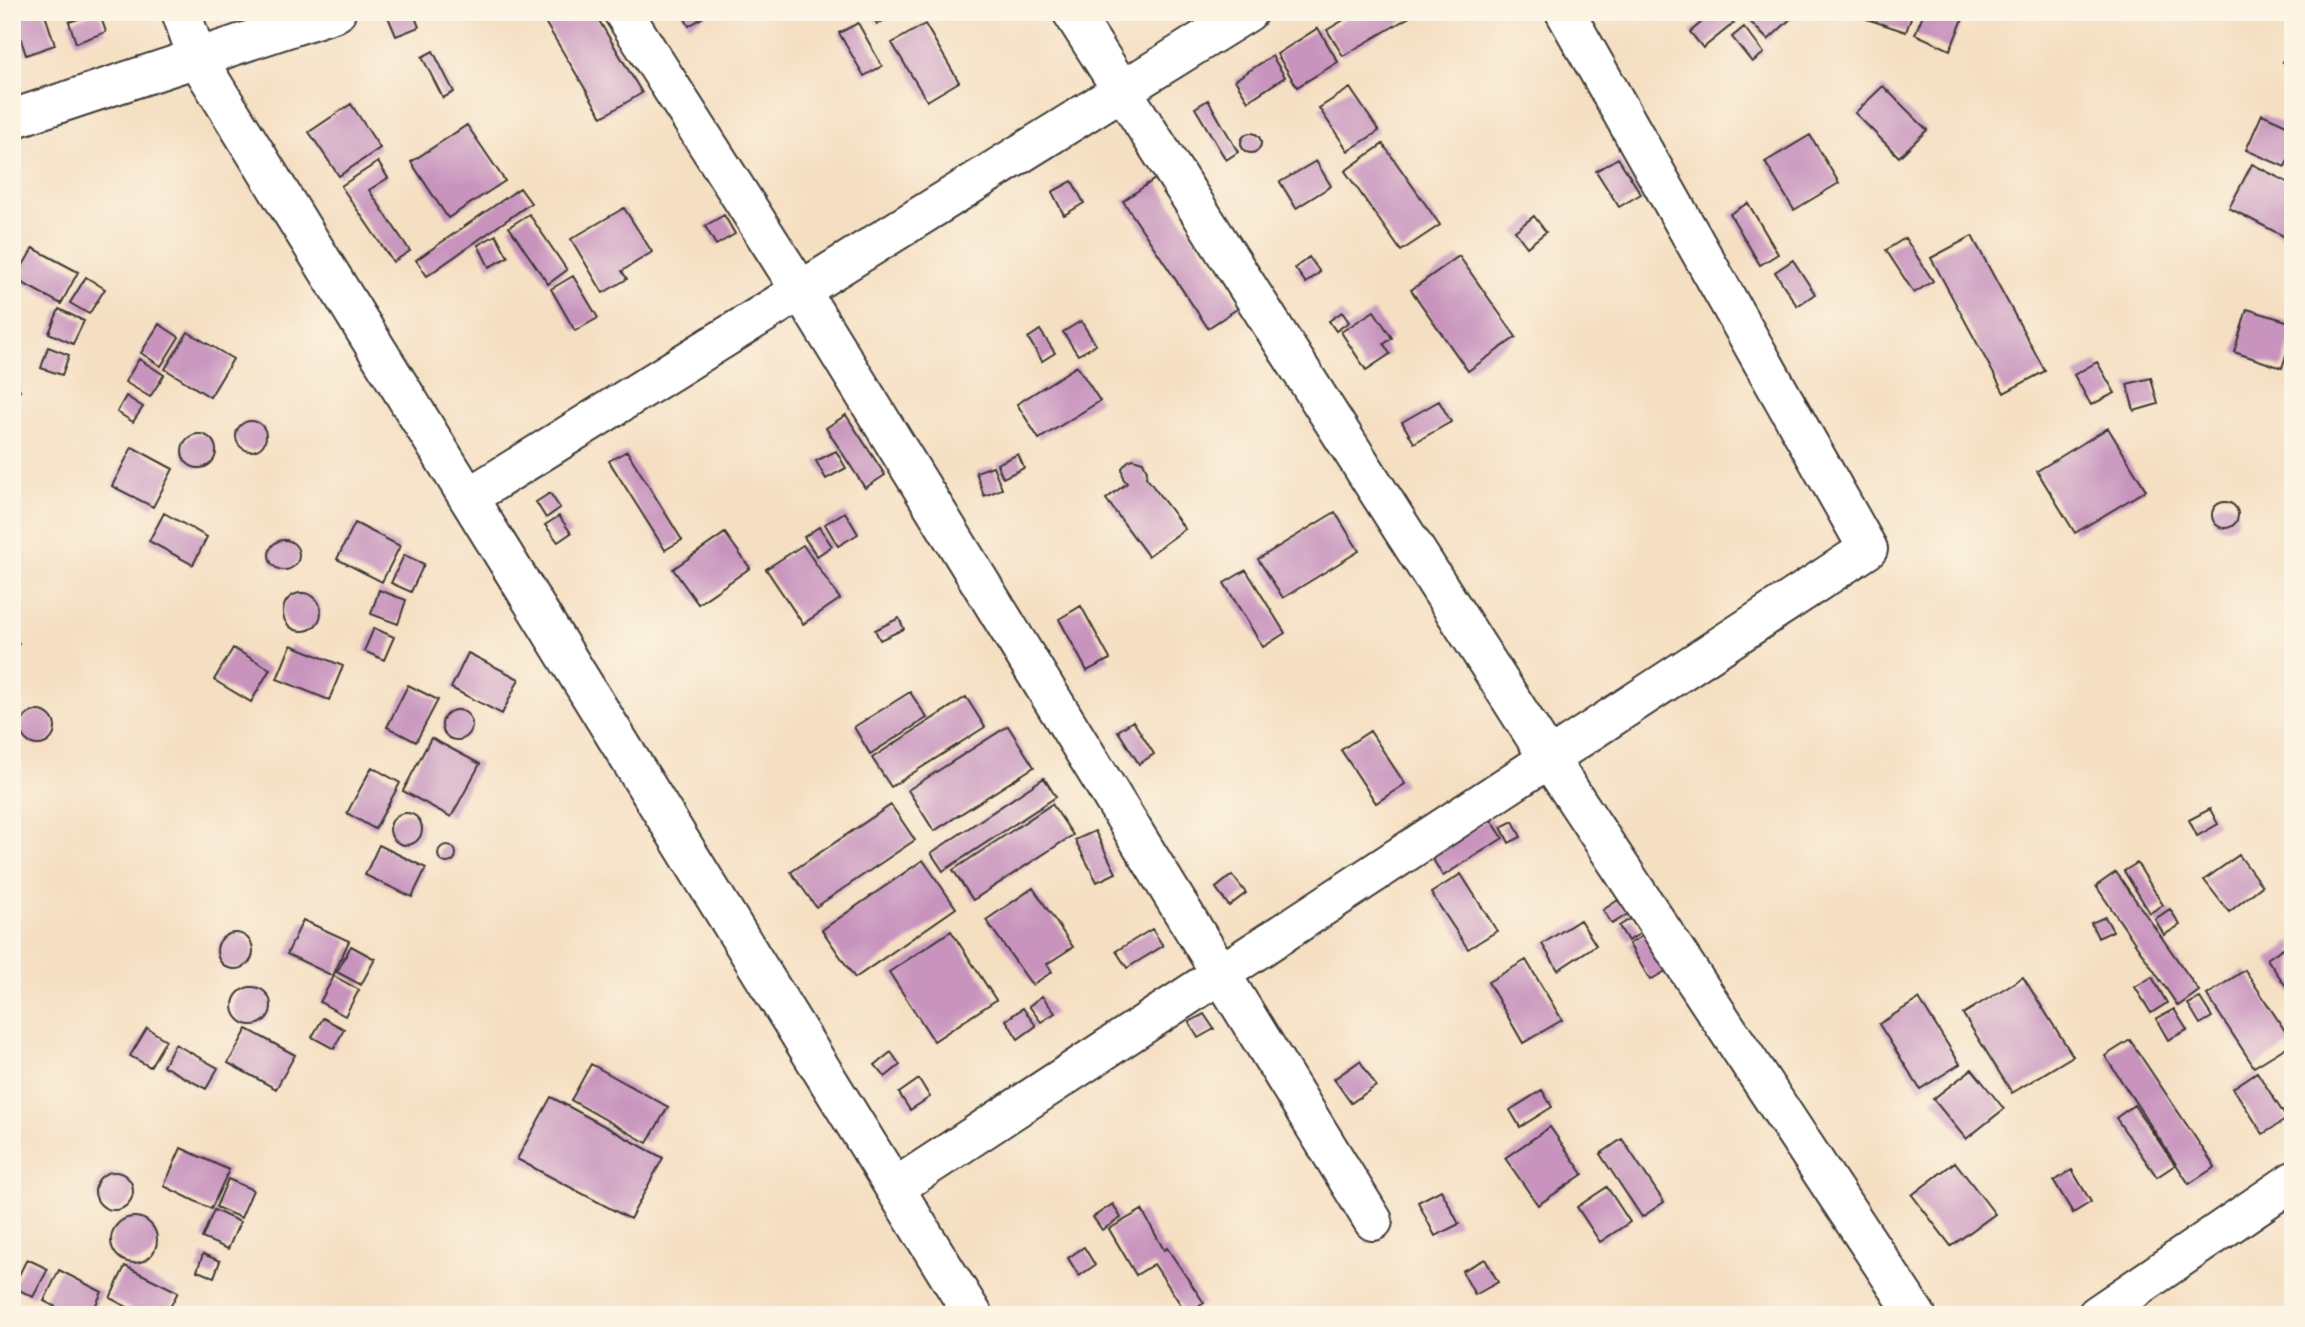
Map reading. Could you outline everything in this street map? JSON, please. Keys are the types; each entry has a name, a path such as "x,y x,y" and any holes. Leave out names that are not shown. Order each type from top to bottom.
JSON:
{"street":[{"path":"181,12 198,60 973,1315"},
{"path":"12,119 198,60 337,12"},
{"path":"623,12 801,291 1373,1221"},
{"path":"1072,12 1549,759 1916,1315"},
{"path":"469,497 1248,12"},
{"path":"896,1187 1868,549 1564,12"},
{"path":"2096,1315 2293,1181"}],"building":[{"path":"12,12 44,12 55,45 26,55"},
{"path":"99,12 106,32 76,43 69,22"},
{"path":"386,12 413,12 419,27 396,36"},
{"path":"539,12 594,12 642,93 602,117"},
{"path":"681,12 711,12 689,26"},
{"path":"871,12 900,12 877,24"},
{"path":"1357,12 1418,12 1343,56 1327,30"},
{"path":"1714,12 1725,12 1734,23 1703,48 1690,32"},
{"path":"1741,12 1798,12 1768,40"},
{"path":"1869,12 1913,12 1906,32 1867,19"},
{"path":"1924,12 1966,12 1950,50 1915,34"},
{"path":"858,23 882,66 864,76 839,33"},
{"path":"925,24 959,82 927,101 892,43"},
{"path":"1744,27 1764,53 1752,62 1732,37"},
{"path":"1318,28 1338,62 1297,87 1277,54"},
{"path":"2288,45 2293,47 2293,64 2283,62"},
{"path":"433,51 454,92 443,98 422,57"},
{"path":"1272,56 1285,77 1248,101 1235,80"},
{"path":"1883,86 1927,130 1899,157 1855,113"},
{"path":"1350,88 1379,131 1348,151 1319,108"},
{"path":"1208,100 1238,152 1226,160 1195,108"},
{"path":"351,104 380,148 339,176 309,132"},
{"path":"2262,114 2293,128 2293,149 2285,167 2246,150"},
{"path":"467,125 505,181 448,218 411,162"},
{"path":"1251,133 1258,136 1261,143 1258,150 1251,153 1244,150 1241,143 1244,136"},
{"path":"1810,135 1839,183 1794,210 1765,162"},
{"path":"1383,144 1440,225 1401,251 1345,171"},
{"path":"1618,158 1641,194 1619,207 1596,171"},
{"path":"1316,161 1331,186 1296,208 1280,182"},
{"path":"378,162 388,178 369,190 410,251 393,262 341,186"},
{"path":"2252,164 2293,185 2293,241 2229,208"},
{"path":"1155,179 1240,307 1208,328 1123,201"},
{"path":"1072,181 1084,203 1064,215 1052,192"},
{"path":"520,188 531,203 427,276 416,260"},
{"path":"1748,203 1778,254 1760,265 1730,214"},
{"path":"624,208 652,252 622,271 627,279 603,293 571,239"},
{"path":"529,214 567,270 548,284 509,227"},
{"path":"724,215 735,234 716,245 705,226"},
{"path":"1534,216 1546,232 1527,247 1515,231"},
{"path":"496,235 508,257 489,267 478,245"},
{"path":"1972,236 2045,371 2004,393 1931,258"},
{"path":"1905,238 1933,281 1914,293 1886,250"},
{"path":"33,248 78,272 61,304 15,279"},
{"path":"1459,256 1516,337 1468,371 1411,290"},
{"path":"1309,257 1320,272 1306,283 1295,268"},
{"path":"1793,260 1815,294 1797,306 1775,272"},
{"path":"573,276 598,318 575,331 551,289"},
{"path":"86,277 105,289 89,314 70,303"},
{"path":"59,309 84,321 73,344 49,333"},
{"path":"2247,309 2293,323 2293,333 2282,368 2234,352"},
{"path":"1374,311 1392,338 1384,344 1390,354 1366,370 1341,332"},
{"path":"1342,312 1349,322 1336,331 1329,321"},
{"path":"1081,321 1096,345 1078,355 1063,332"},
{"path":"159,324 179,337 161,366 141,353"},
{"path":"1040,330 1055,353 1042,361 1028,338"},
{"path":"188,332 233,359 210,397 165,369"},
{"path":"48,347 69,355 62,375 41,368"},
{"path":"139,359 164,375 150,397 125,382"},
{"path":"2097,362 2115,393 2091,405 2074,375"},
{"path":"1077,366 1100,401 1039,439 1017,404"},
{"path":"2151,378 2158,404 2134,411 2127,384"},
{"path":"12,386 20,390 12,404"},
{"path":"126,396 143,407 133,422 117,412"},
{"path":"1439,401 1451,422 1414,443 1402,422"},
{"path":"846,415 885,475 865,488 826,428"},
{"path":"251,421 257,422 265,430 265,442 257,450 251,451 245,450 237,442 236,436 237,430 245,422"},
{"path":"2108,428 2146,490 2075,533 2037,471"},
{"path":"199,434 211,439 216,451 211,463 199,468 187,463 182,451 187,439"},
{"path":"132,447 173,469 153,507 112,486"},
{"path":"627,451 682,540 665,550 609,461"},
{"path":"836,451 846,468 826,479 816,461"},
{"path":"1018,454 1024,468 1003,478 997,464"},
{"path":"1133,459 1143,462 1147,471 1146,477 1185,529 1148,556 1106,499 1127,483 1123,478 1122,468"},
{"path":"993,466 1002,489 984,496 976,472"},
{"path":"550,493 560,508 546,518 536,502"},
{"path":"2225,502 2234,506 2238,515 2234,524 2225,528 2216,524 2212,515 2216,506"},
{"path":"845,512 858,534 838,546 825,524"},
{"path":"1335,512 1359,551 1283,598 1258,559"},
{"path":"164,513 207,537 193,565 149,541"},
{"path":"559,516 571,533 558,542 545,525"},
{"path":"355,523 400,546 382,582 337,559"},
{"path":"819,527 832,546 817,556 804,537"},
{"path":"725,533 750,568 698,604 673,569"},
{"path":"284,540 295,544 299,555 295,566 284,570 273,566 269,555 273,544"},
{"path":"803,545 840,599 803,624 766,569"},
{"path":"404,555 424,564 411,592 391,583"},
{"path":"1246,570 1285,633 1263,647 1224,583"},
{"path":"379,590 406,600 398,624 371,614"},
{"path":"302,593 315,599 321,612 315,625 302,631 289,625 283,612 289,599"},
{"path":"1081,606 1110,659 1087,671 1059,619"},
{"path":"899,618 904,629 880,640 875,630"},
{"path":"374,628 394,637 384,660 364,651"},
{"path":"12,640 19,643 12,659"},
{"path":"291,645 343,666 329,700 277,679"},
{"path":"233,648 270,669 251,702 214,680"},
{"path":"468,653 519,679 502,714 451,688"},
{"path":"408,685 438,700 416,742 387,727"},
{"path":"910,692 927,718 870,754 854,727"},
{"path":"966,697 985,727 891,787 872,758"},
{"path":"457,710 463,711 471,719 471,731 463,739 457,740 451,739 443,731 442,725 443,719 451,711"},
{"path":"38,711 50,716 55,728 50,740 38,745 26,740 21,728 26,716"},
{"path":"1133,721 1154,754 1139,764 1118,731"},
{"path":"1008,726 1034,767 934,831 908,790"},
{"path":"1370,731 1405,784 1376,803 1341,750"},
{"path":"431,738 480,764 451,817 403,791"},
{"path":"372,767 400,783 375,829 347,813"},
{"path":"1044,778 1056,797 943,871 931,853"},
{"path":"1052,804 1073,835 973,900 953,870"},
{"path":"891,805 915,840 816,907 791,872"},
{"path":"2210,809 2218,824 2197,836 2189,820"},
{"path":"406,813 417,818 422,829 417,840 406,845 395,840 390,829 395,818"},
{"path":"1490,818 1503,838 1443,876 1431,856"},
{"path":"1513,821 1521,837 1509,843 1501,827"},
{"path":"1095,831 1116,873 1097,882 1075,840"},
{"path":"379,845 426,868 412,897 365,875"},
{"path":"447,845 453,848 456,854 453,860 447,863 441,860 438,854 441,848"},
{"path":"2239,855 2262,886 2229,912 2204,880"},
{"path":"923,860 956,908 855,978 822,930"},
{"path":"2137,863 2163,905 2150,913 2124,871"},
{"path":"2116,872 2199,991 2178,1006 2096,886"},
{"path":"1461,874 1497,931 1468,949 1431,893"},
{"path":"1232,875 1246,893 1229,906 1216,888"},
{"path":"1033,888 1073,947 1047,964 1052,972 1032,985 986,920"},
{"path":"1618,900 1628,914 1612,924 1603,910"},
{"path":"2170,909 2180,925 2164,935 2155,919"},
{"path":"2105,917 2113,931 2098,938 2091,923"},
{"path":"1632,918 1641,933 1628,941 1619,926"},
{"path":"303,920 349,941 333,976 287,954"},
{"path":"1580,920 1596,945 1558,970 1542,944"},
{"path":"1152,929 1163,946 1127,968 1116,951"},
{"path":"951,931 996,1000 934,1041 889,972"},
{"path":"1649,932 1671,968 1650,980 1629,944"},
{"path":"235,933 248,938 253,951 248,964 235,969 222,964 217,951 222,938"},
{"path":"2293,941 2293,996 2267,959"},
{"path":"351,946 375,959 361,985 337,972"},
{"path":"1526,960 1562,1020 1523,1043 1488,982"},
{"path":"2245,970 2293,1043 2254,1067 2207,995"},
{"path":"334,976 359,990 345,1016 320,1002"},
{"path":"2023,977 2073,1056 2012,1093 1963,1014"},
{"path":"2152,977 2167,1003 2151,1013 2135,987"},
{"path":"252,987 265,993 271,1006 265,1019 252,1025 239,1019 233,1006 239,993"},
{"path":"1042,996 1055,1013 1041,1022 1029,1006"},
{"path":"2200,998 2212,1017 2200,1024 2188,1004"},
{"path":"1919,999 1960,1064 1920,1089 1879,1024"},
{"path":"1023,1008 1036,1026 1018,1039 1006,1020"},
{"path":"2174,1009 2187,1030 2168,1040 2156,1019"},
{"path":"1204,1014 1214,1029 1198,1038 1189,1022"},
{"path":"323,1018 344,1029 334,1049 312,1037"},
{"path":"147,1028 166,1040 150,1067 130,1056"},
{"path":"247,1029 295,1055 276,1089 228,1063"},
{"path":"2130,1040 2215,1167 2189,1184 2105,1056"},
{"path":"175,1044 218,1068 206,1089 163,1066"},
{"path":"891,1052 900,1065 885,1077 875,1065"},
{"path":"1360,1061 1376,1086 1351,1103 1334,1079"},
{"path":"591,1064 668,1107 647,1143 571,1100"},
{"path":"1972,1069 2004,1109 1966,1139 1933,1099"},
{"path":"2257,1072 2287,1119 2263,1134 2233,1088"},
{"path":"919,1079 930,1097 910,1110 899,1093"},
{"path":"1542,1090 1552,1107 1520,1127 1510,1110"},
{"path":"551,1097 663,1158 630,1219 517,1159"},
{"path":"2134,1105 2175,1165 2157,1177 2116,1118"},
{"path":"1550,1127 1583,1174 1538,1205 1505,1158"},
{"path":"1622,1139 1664,1202 1642,1217 1600,1154"},
{"path":"181,1148 229,1170 211,1209 164,1186"},
{"path":"1955,1162 1995,1214 1951,1246 1912,1195"},
{"path":"2072,1170 2091,1202 2073,1213 2054,1181"},
{"path":"114,1172 128,1177 133,1191 128,1205 114,1210 100,1205 95,1191 100,1177"},
{"path":"228,1179 253,1190 241,1218 216,1207"},
{"path":"1607,1187 1630,1222 1600,1242 1577,1207"},
{"path":"1441,1190 1459,1224 1435,1236 1418,1202"},
{"path":"1113,1204 1121,1218 1102,1230 1093,1217"},
{"path":"214,1210 240,1222 228,1249 202,1238"},
{"path":"1142,1210 1164,1250 1167,1248 1204,1303 1187,1314 1154,1264 1136,1275 1109,1229"},
{"path":"134,1217 150,1224 157,1240 150,1256 134,1263 118,1256 111,1240 118,1224"},
{"path":"1084,1247 1095,1265 1079,1276 1068,1258"},
{"path":"203,1254 220,1261 214,1277 197,1271"},
{"path":"27,1259 48,1269 33,1297 13,1287"},
{"path":"1485,1259 1498,1282 1475,1295 1462,1271"},
{"path":"125,1266 178,1292 166,1315 142,1315 110,1298"},
{"path":"59,1270 102,1292 91,1315 71,1315 44,1301"}]}
